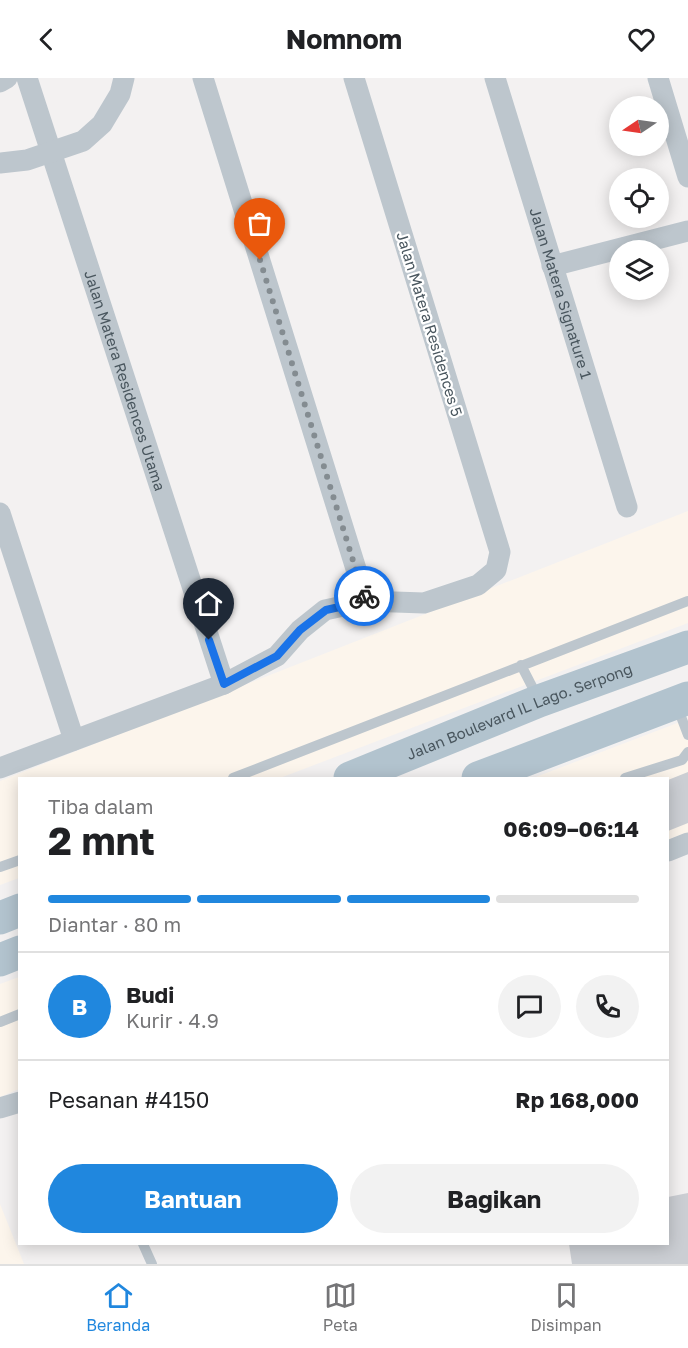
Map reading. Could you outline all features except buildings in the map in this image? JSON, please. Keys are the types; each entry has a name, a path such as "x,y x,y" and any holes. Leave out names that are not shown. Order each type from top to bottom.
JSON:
{"main road":[{"name":"Jalan Boulevard IL Lago. Serpong","path":"352,777 539,701 688,647"},
{"path":"481,777 682,700"},
{"path":"0,918 18,911"},
{"path":"0,960 18,953"}],"street":[{"path":"0,82 7,78"},
{"name":"Jalan Matera Residences Utama","path":"27,78 224,684"},
{"path":"0,163 27,160 83,141 102,124 120,94 124,78"},
{"path":"0,768 224,684 277,656 300,630 326,610 366,601 203,78"},
{"name":"Jalan Matera Residences 5","path":"354,78 500,552 496,570 478,585 424,603 366,601"},
{"name":"Jalan Matera Signature 1","path":"495,78 627,507"},
{"path":"658,78 688,177"},
{"path":"552,266 688,231"},
{"path":"0,513 74,740"},
{"path":"669,851 688,843"},
{"path":"0,1108 18,1103"}],"lane":[{"path":"236,777 688,601"},
{"path":"521,665 539,701"},
{"path":"682,700 688,735"},
{"path":"628,777 682,760 688,752"},
{"path":"0,867 18,861"},
{"path":"0,1022 18,1015"},
{"path":"143,1245 152,1264"}],"shaded area":[{"path":"688,511 688,623 283,777 18,777 18,878 0,885 0,781"},
{"path":"688,719 688,835 669,843 669,777 536,777"},
{"path":"18,977 18,1089 0,1097 0,984"},
{"path":"0,1204 24,1264 0,1264"}],"way so far":[{"path":"260,260 364,596"}],"route":[{"path":"209,640 224,684 277,656 300,630 326,610 366,601 364,596"}]}
